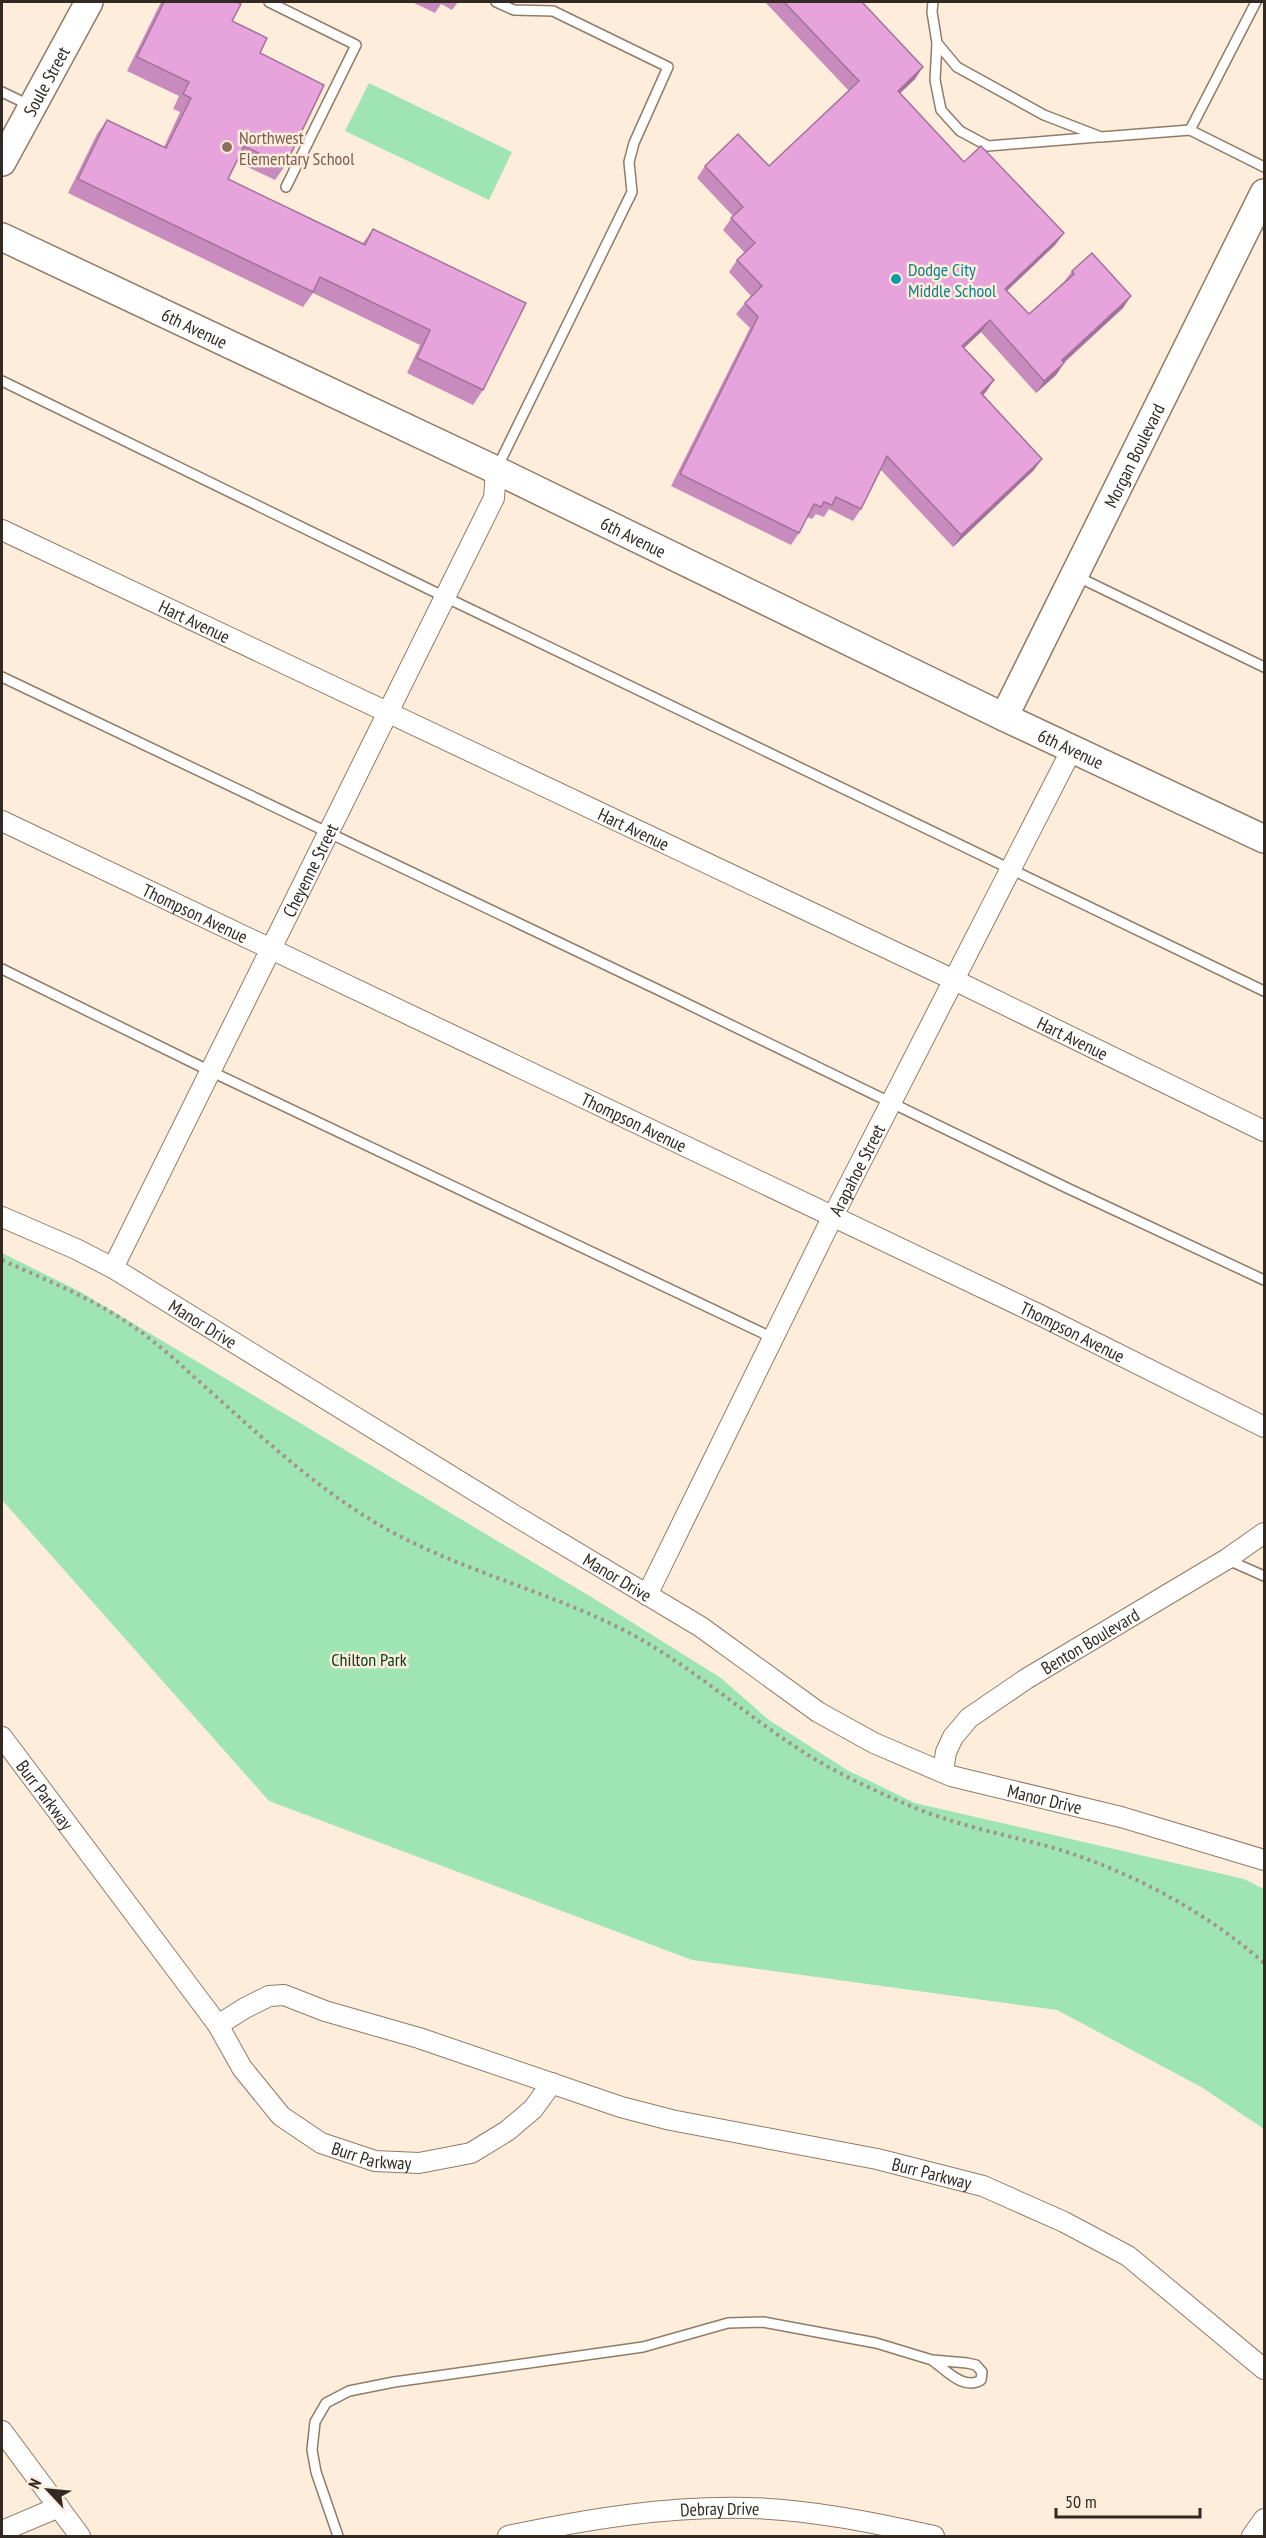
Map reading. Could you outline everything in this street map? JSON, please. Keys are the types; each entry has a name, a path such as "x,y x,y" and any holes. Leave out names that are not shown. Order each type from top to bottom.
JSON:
{"street":[{"name":"Soule Street","path":"2,162 89,2"},
{"name":"Morgan Boulevard","path":"1004,717 1264,193"},
{"name":"6th Avenue","path":"2,237 496,470 1004,717 1264,839"},
{"name":"Cheyenne Street","path":"113,1268 494,498 496,470"},
{"name":"Hart Avenue","path":"2,530 954,980 1264,1131"},
{"name":"Arapahoe Street","path":"647,1595 832,1218 1072,749"},
{"name":"Thompson Avenue","path":"2,821 270,951 1040,1315 1264,1427"},
{"name":"Manor Drive","path":"2,1217 76,1249 113,1268 514,1515 701,1627 818,1712 874,1743 951,1776 1121,1817 1264,1860"},
{"name":"Benton Boulevard","path":"943,1771 946,1752 953,1737 969,1718 1026,1679 1227,1559 1264,1533"},
{"name":"Burr Parkway","path":"2,1737 219,2025 242,2068 281,2116 321,2143 375,2161 419,2163 471,2152 507,2131 533,2109 552,2083"},
{"name":"Burr Parkway","path":"219,2025 269,1996 284,1995 621,2107 671,2120 877,2159 983,2186 1064,2222 1128,2256 1264,2369"},
{"path":"2,2431 80,2536"},
{"path":"2,2531 59,2508"},
{"name":"Debray Drive","path":"508,2536 615,2515 685,2509 750,2508 882,2525 934,2536"},
{"path":"1252,2536 1264,2519"}],"lane":[{"path":"269,2 356,45 286,187"},
{"path":"496,2 514,10 553,11 668,67 634,143 629,162 632,192 496,470"},
{"path":"532,11 537,2"},
{"path":"933,2 932,12 937,43 936,80 941,110 960,131 988,146 1190,130 1264,167"},
{"path":"1190,130 1256,2"},
{"path":"937,43 957,67 1044,115 1101,137"},
{"path":"2,92 31,106"},
{"path":"2,381 1264,991"},
{"path":"1074,575 1264,667"},
{"path":"2,677 1264,1280"},
{"path":"2,969 210,1071 773,1338"},
{"path":"1227,1559 1264,1576"},
{"path":"338,2536 316,2472 312,2450 315,2422 326,2403 349,2391 394,2382 643,2347 728,2323 763,2322 876,2343 933,2360 976,2366 982,2372 981,2380 975,2384 967,2384 933,2360"}],"path":[{"path":"2,1260 81,1296 139,1330 292,1463 331,1493 390,1530 464,1564 586,1613 634,1636 690,1670 810,1756 871,1788 935,1816 1052,1848 1113,1870 1208,1920 1264,1964"}],"green space":[{"path":"369,83 512,152 489,200 345,131"},
{"name":"Chilton Park","path":"2,1253 79,1291 593,1598 721,1678 769,1720 847,1770 915,1803 1244,1879 1264,1889 1264,2129 1201,2087 1057,2010 692,1960 269,1801 2,1500"}],"building":[{"path":"164,2 237,2 241,4 232,21 267,38 260,53 324,85 285,166 244,146 228,179 365,245 373,229 526,303 483,390 417,358 430,330 320,277 313,292 78,179 107,120 166,148 191,98 183,94 189,82 137,57"},
{"name":"Dodge City Middle School","path":"784,2 862,2 923,67 898,91 964,162 981,146 1064,233 1005,289 1029,314 1074,274 1072,271 1092,253 1131,296 1062,360 1064,363 1044,381 990,320 962,346 994,380 981,393 1042,459 961,535 887,456 861,509 836,497 832,505 824,502 821,507 814,504 799,533 680,474 758,317 745,303 762,286 737,260 755,243 731,218 743,207 705,166 738,134 769,166 859,81"}],"place":[{"name":"Northwest Elementary School","path":"227,147"},
{"name":"Dodge City Middle School","path":"896,279"}]}
